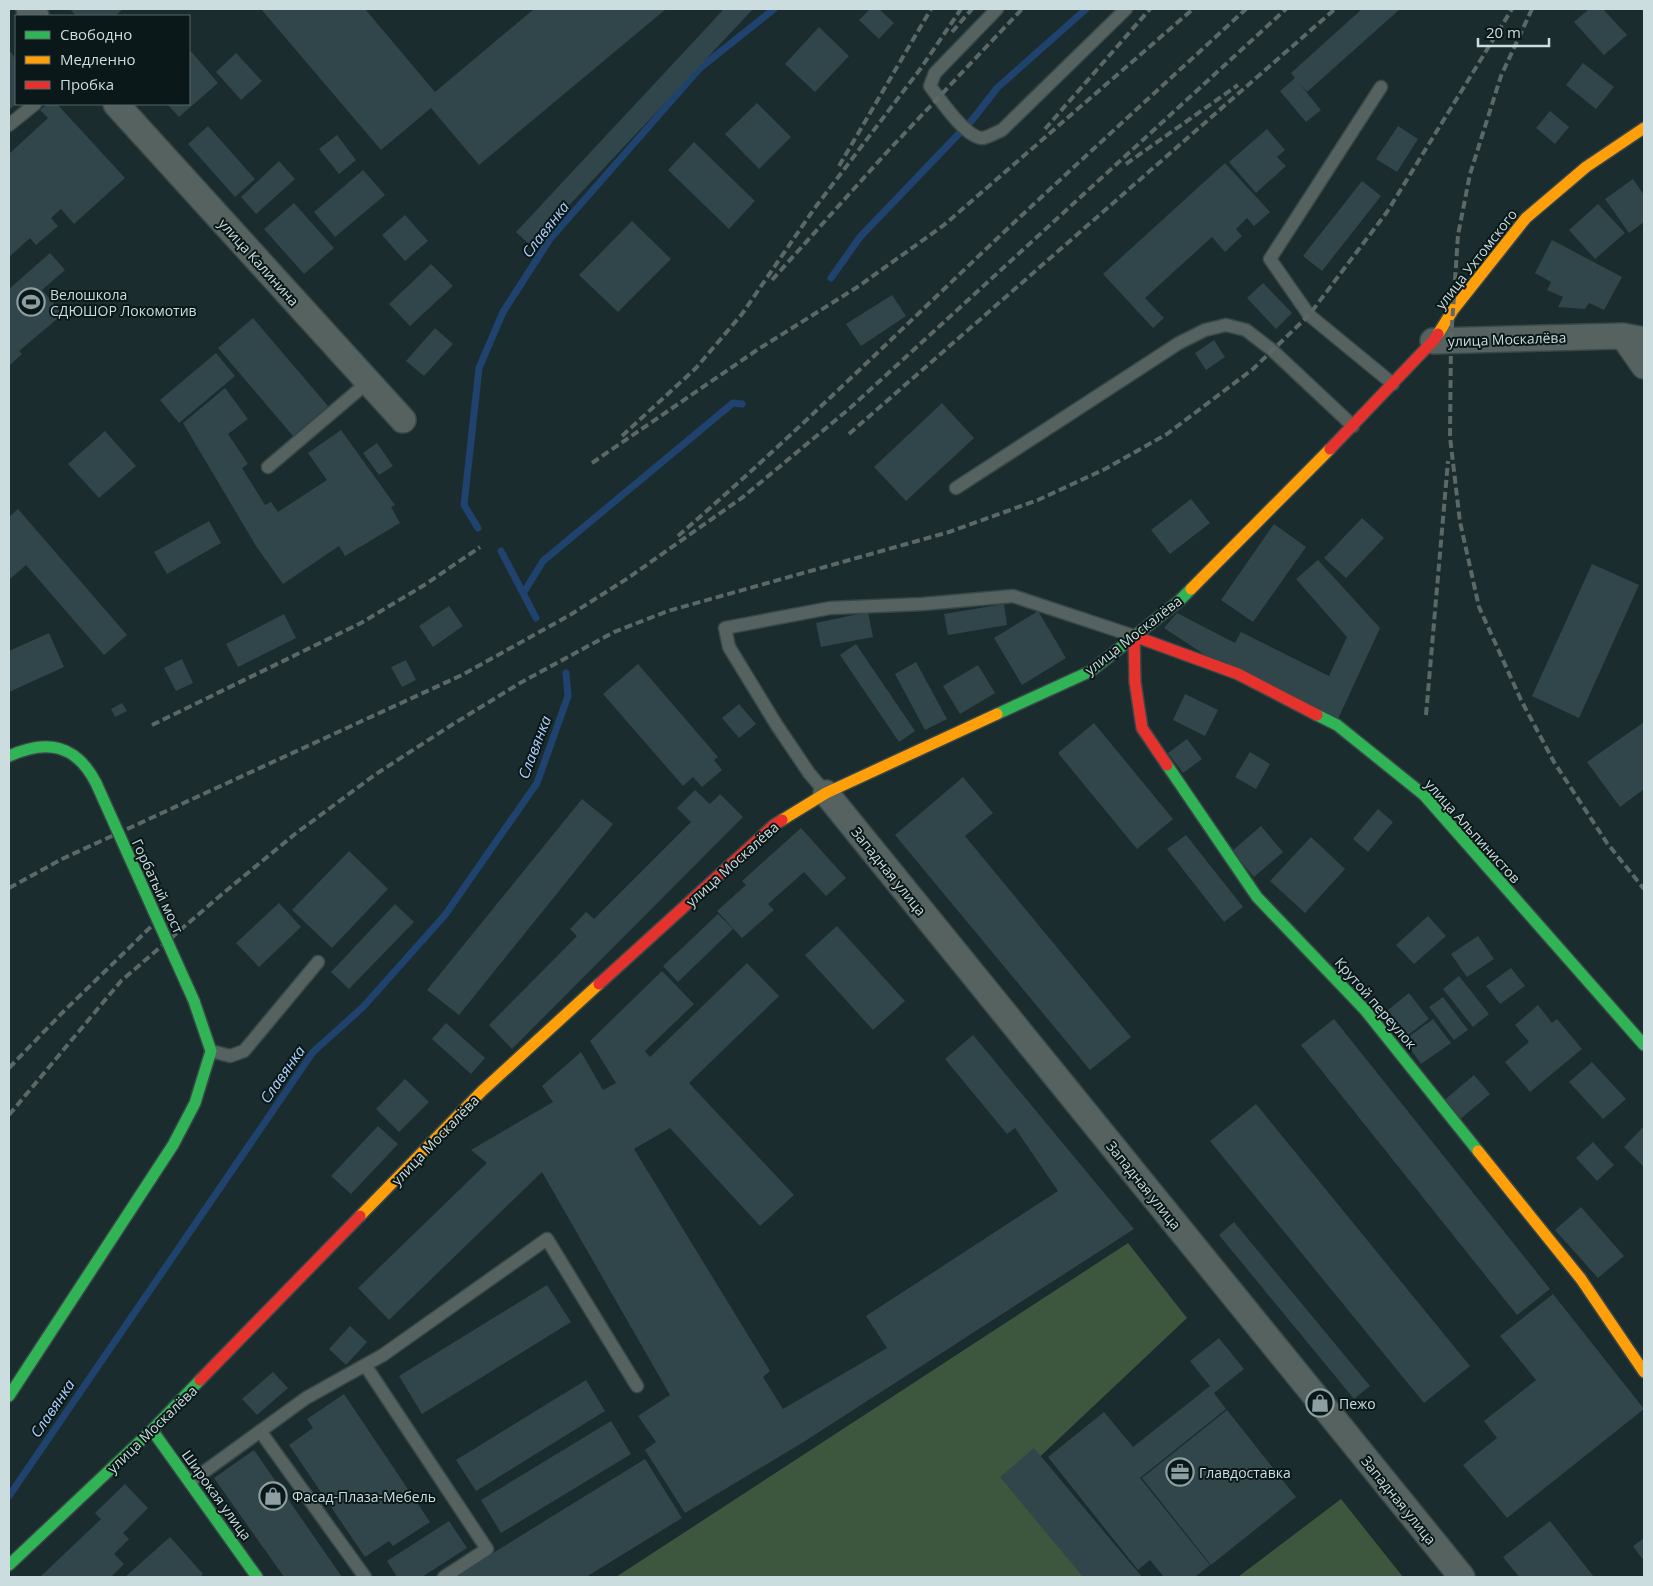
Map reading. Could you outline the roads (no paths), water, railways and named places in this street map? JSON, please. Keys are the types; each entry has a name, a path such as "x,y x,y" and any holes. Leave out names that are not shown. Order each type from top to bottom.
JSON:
{"street":[{"name":"улица Калинина","path":"117,105 403,420"},
{"name":"улица Ухтомского","path":"1433,342 1454,310 1526,218 1586,167 1644,128"},
{"name":"улица Москалёва","path":"9,1564 152,1430 482,1091 774,825 826,794 1091,672 1179,601 1353,426 1433,342 1634,338"},
{"path":"1634,338 1644,366"},
{"name":"улица Альпинистов","path":"1134,636 1238,674 1337,725 1424,795 1644,1045"},
{"name":"Крутой переулок","path":"1134,636 1135,682 1142,728 1257,897 1365,1010 1581,1279 1644,1372"},
{"name":"Горбатый мост","path":"9,756 22,749 32,747 62,747 86,765 96,783 194,1001 212,1051"},
{"name":"Западная улица","path":"826,794 1462,1577"},
{"path":"9,1396 174,1146 195,1103 212,1051"},
{"name":"Широкая улица","path":"152,1430 258,1577"}],"lane":[{"path":"997,9 935,73 930,86 955,119 971,134 983,138 1002,130 1126,9"},
{"path":"1381,87 1270,259 1309,315 1393,384"},
{"path":"9,125 34,105"},
{"path":"956,488 1179,343 1204,330 1226,324 1246,330 1272,350 1353,426"},
{"path":"268,467 368,382"},
{"path":"826,794 809,773 771,716 729,647 725,628 830,608 923,604 1013,596 1134,636"},
{"path":"212,1051 230,1056 244,1051 318,962"},
{"path":"190,1482 306,1398 383,1356 547,1239 637,1386"},
{"path":"365,1365 487,1549 444,1577"},
{"path":"260,1431 365,1577"}],"waterway":[{"name":"Славянка","path":"478,528 464,505 479,368 503,312 550,239 700,68 774,9"},
{"path":"831,278 860,237 973,119 997,88 1086,9"},
{"path":"524,592 543,561 733,403 742,404"},
{"name":"Славянка","path":"501,551 536,618"},
{"name":"Славянка","path":"9,1496 313,1052 363,1007 445,915 537,783 568,696 566,673"}],"railway":[{"path":"839,166 931,9"},
{"path":"622,436 696,368 742,314 814,209 921,68 961,9"},
{"path":"952,32 972,9"},
{"path":"772,280 887,152 1022,9"},
{"path":"1045,129 1150,9"},
{"path":"592,463 757,350 859,286 944,225 1193,9"},
{"path":"678,536 808,418 1020,217 1246,9"},
{"path":"9,888 62,859 462,675 570,615 628,578 743,497 849,409 1286,9"},
{"path":"849,434 1335,9"},
{"path":"9,1115 121,981 221,895 295,834 376,774 520,683 614,632 668,611 949,532 1038,500 1105,469 1167,434 1253,369 1309,315 1387,212 1512,9"},
{"path":"1532,9 1501,76 1470,174 1458,235 1451,340 1450,437 1460,522 1479,607 1521,700 1554,762 1607,843 1644,889"},
{"path":"1126,164 1238,85"},
{"path":"1426,715 1448,461"},
{"path":"152,725 361,623 426,584 480,547"},
{"path":"9,1068 63,1012 162,916"}],"place":[{"name":"Велошкола СДЮШОР Локомотив","path":"31,302"},
{"name":"Пежо","path":"1320,1403"},
{"name":"Главдоставка","path":"1180,1472"},
{"name":"Фасад-Плаза-Мебель","path":"273,1496"}]}
